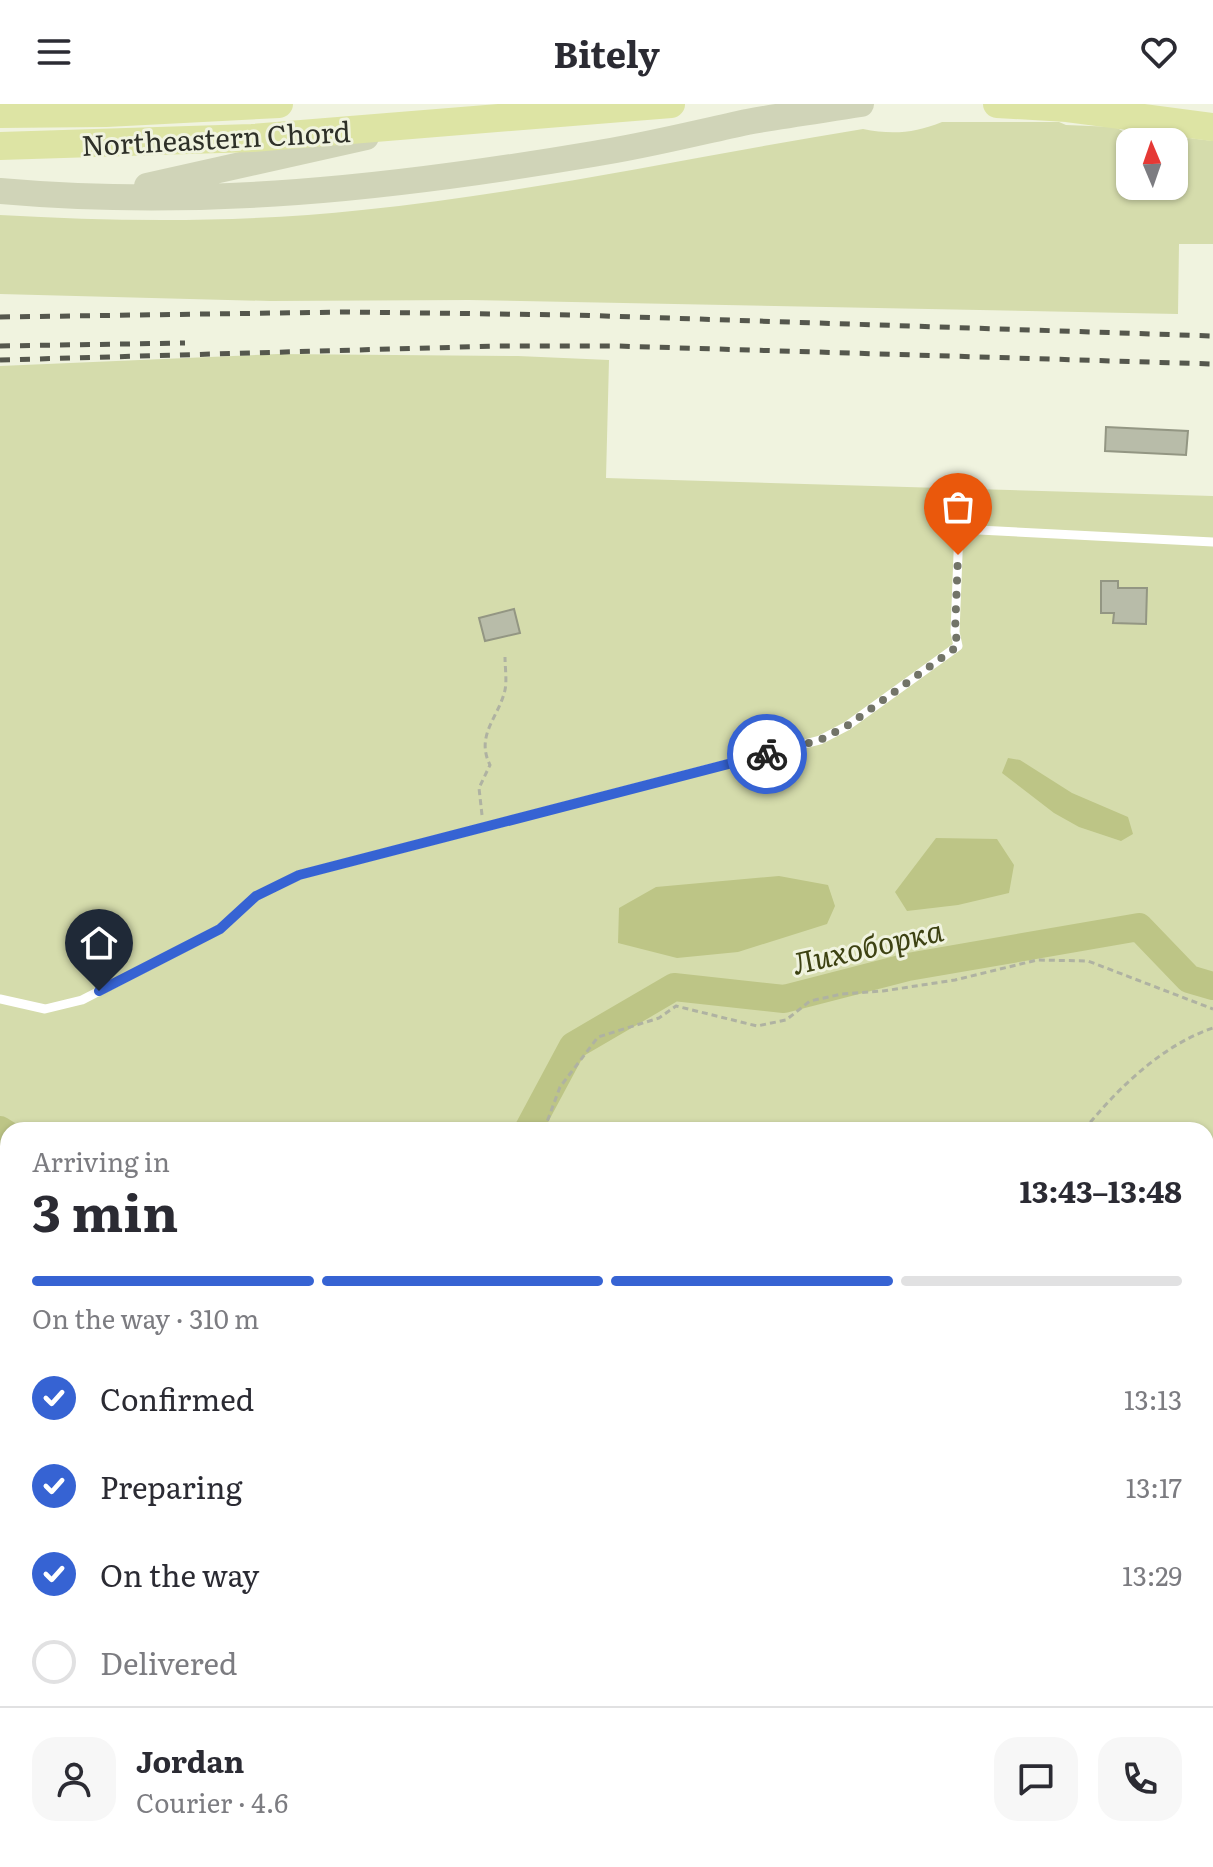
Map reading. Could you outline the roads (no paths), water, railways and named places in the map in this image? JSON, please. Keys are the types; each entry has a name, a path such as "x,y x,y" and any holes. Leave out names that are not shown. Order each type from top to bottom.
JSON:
{"main road":[{"name":"Northeastern Chord","path":"0,114 106,113 279,104"},
{"name":"Northeastern Chord","path":"0,146 252,138 671,104"},
{"path":"0,191 195,198 297,194 392,185 594,154 861,104"},
{"path":"997,104 1067,108 1213,127"},
{"path":"1120,104 1213,119"},
{"path":"48,195 156,185 421,124"}],"lane":[{"path":"0,999 45,1009 82,1000 220,929 256,896 299,875 820,740 847,726 958,646 955,632 959,529 1213,542"}],"waterway":[{"name":"Лихоборка","path":"532,1122 573,1046 674,987 784,999 908,967 1139,927 1189,979 1213,986"}],"railway":[{"path":"0,317 346,312 575,315 1213,336"},
{"path":"0,346 185,343"},
{"path":"0,360 499,346 617,346 1213,364"}]}
